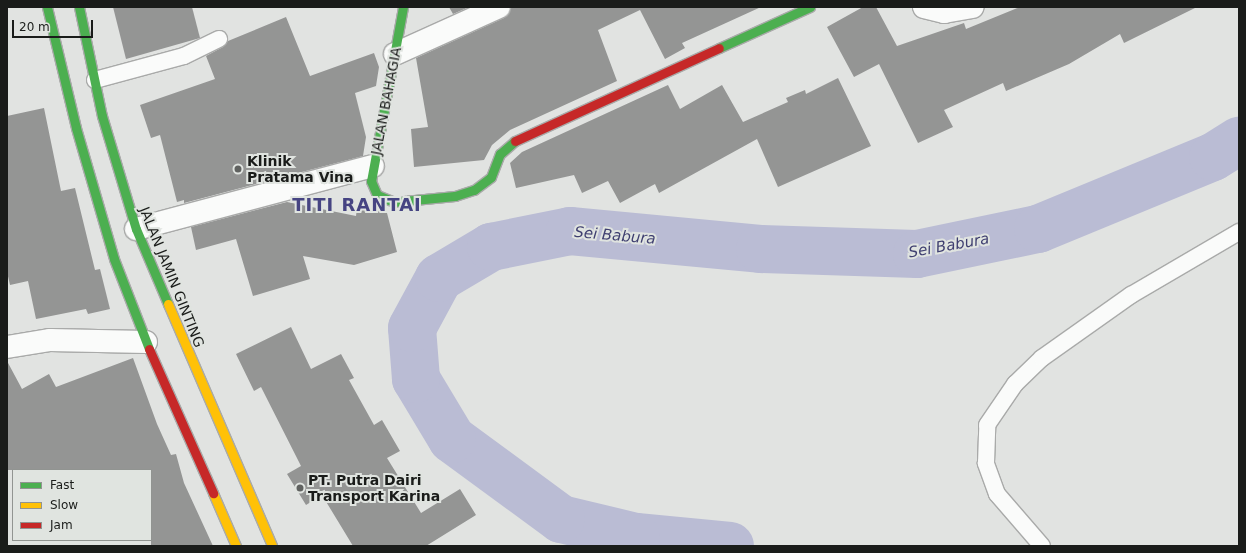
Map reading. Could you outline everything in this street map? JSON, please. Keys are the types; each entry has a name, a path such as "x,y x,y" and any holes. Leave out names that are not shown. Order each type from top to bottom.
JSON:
{"main road":[{"path":"47,7 76,128 112,252 146,342 236,546"},
{"name":"JALAN JAMIN GINTING","path":"79,7 95,80 136,229 272,546"},
{"name":"JALAN BAHAGIA","path":"373,166 403,7"},
{"path":"373,166 373,191 387,200 465,194 491,177 500,154 515,141 810,7"}],"street":[{"path":"394,54 499,7"},
{"path":"924,7 944,12 973,7"},
{"name":"JALAN BAHAGIA","path":"136,229 373,166"},
{"path":"7,347 57,340 146,342"}],"lane":[{"path":"95,80 184,56 218,39"},
{"path":"1042,546 997,494 986,463 987,425 1015,384 1042,358 1132,296 1239,232"}],"building":[{"path":"113,7 192,7 200,38 126,59"},
{"path":"449,7 469,7 453,14"},
{"path":"511,7 761,7 682,43 685,48 665,59 640,10 598,30 617,81 510,130 492,145 484,160 414,167 411,129 428,127 416,58 504,18"},
{"path":"863,7 876,7 897,46 964,23 966,29 1020,7 1197,7 1124,43 1120,34 1069,64 1006,91 1003,83 944,110 953,127 918,143 879,64 854,77 827,27"},
{"path":"286,17 310,76 374,53 379,67 376,86 355,93 366,137 363,156 184,203 184,200 177,202 160,135 151,138 140,105 215,79 206,56 223,47 228,41"},
{"path":"838,78 871,146 778,187 757,139 659,193 655,184 620,203 608,181 582,193 574,175 516,188 510,163 522,152 668,85 680,109 722,85 743,122 788,102 786,98 805,90 806,94"},
{"path":"44,108 61,191 75,188 95,270 100,269 110,309 88,314 86,309 36,319 28,281 10,285 7,272 7,116"},
{"path":"287,202 356,216 357,207 387,213 397,252 354,265 303,256 310,279 253,296 236,239 196,250 191,227"},
{"path":"291,327 311,369 341,354 354,378 349,380 374,425 382,420 400,451 387,458 421,513 460,489 476,515 426,546 353,546 322,495 306,505 287,474 301,466 261,387 254,391 236,354"},
{"path":"133,358 157,424 171,455 176,454 184,483 213,546 151,546 152,469 7,470 7,361 22,389 49,374 56,387"}],"waterway":[{"name":"Sei Babura","path":"730,546 636,537 561,519 452,439 416,379 412,328 439,278 491,247 570,231 760,249 917,254 1038,229 1213,157 1239,141"}],"traffic: fast":[{"path":"47,7 76,128 114,259 149,349"},
{"path":"79,7 102,116 136,229 168,304"},
{"path":"403,7 371,181 377,195 394,202 455,196 474,190 491,177 500,154 515,141"},
{"path":"719,48 810,7"}],"traffic: slow":[{"path":"168,304 272,546"},
{"path":"213,493 236,546"}],"traffic: jam":[{"path":"515,141 719,48"},
{"path":"149,349 213,493"}],"place":[{"name":"Klinik Pratama Vina","path":"238,169"},
{"name":"PT. Putra Dairi Transport Karina","path":"300,488"}],"district":[{"name":"TITI RANTAI","path":"357,205"}]}
